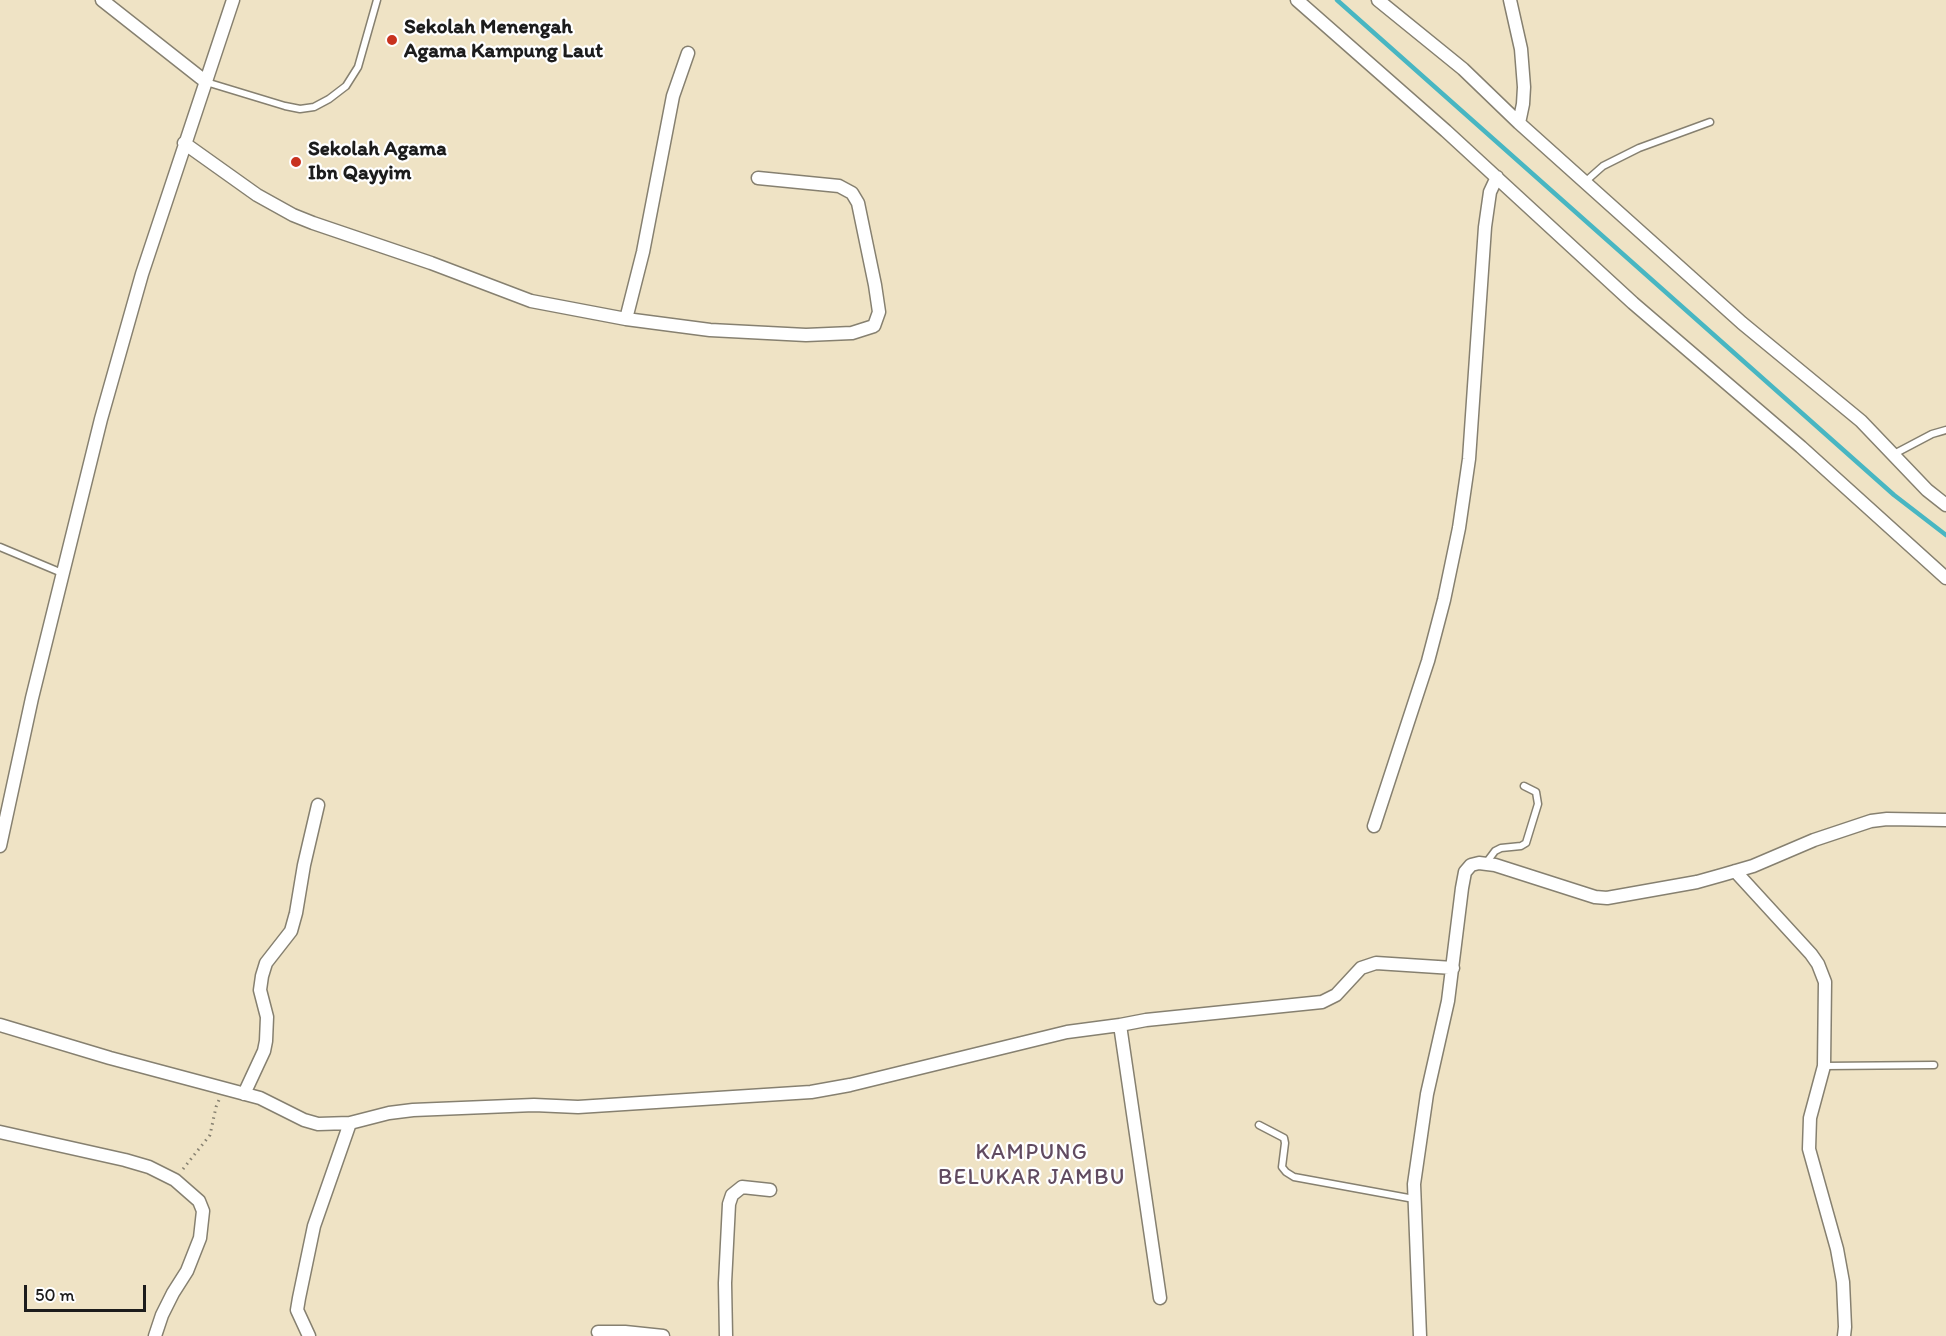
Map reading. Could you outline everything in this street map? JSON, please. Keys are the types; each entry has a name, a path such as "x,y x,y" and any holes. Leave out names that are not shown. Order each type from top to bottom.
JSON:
{"street":[{"path":"102,0 206,82"},
{"path":"0,846 32,698 101,418 142,274 233,0"},
{"path":"1297,0 1497,177 1633,303 1801,447 1946,578"},
{"path":"1378,0 1463,69 1519,123 1586,181 1706,292 1861,421 1927,490 1946,505"},
{"path":"1510,0 1521,49 1524,87 1524,104 1519,123"},
{"path":"626,319 643,252 673,96 688,53"},
{"path":"184,143 257,195 313,223 431,263 531,301 626,319 710,330 806,335 852,333 874,326 879,312 858,203 852,193 839,186 758,178"},
{"path":"1374,826 1428,661 1459,528 1468,459 1485,227 1490,192 1497,177"},
{"path":"244,1094 264,1051 266,1041 267,1017 260,990 262,976 266,963 291,931 318,805"},
{"path":"1420,1336 1414,1184 1427,1094 1448,1001 1466,872 1471,865 1486,863 1595,897 1607,898 1697,882 1735,871 1814,840 1871,821 1946,820"},
{"path":"1735,871 1798,939 1822,972 1825,992 1824,1066 1810,1118 1809,1149 1837,1249 1843,1282 1844,1336"},
{"path":"0,1025 270,1102 309,1122 350,1123 389,1113 413,1110 534,1105 578,1107 811,1092 850,1086 1066,1032 1146,1020 1322,1002 1336,995 1361,968 1377,963 1453,968"},
{"path":"1120,1025 1160,1298"},
{"path":"309,1336 297,1310 298,1298 314,1226 350,1123"},
{"path":"0,1132 149,1167 175,1180 199,1201 203,1211 196,1251 187,1271 172,1293 155,1336"},
{"path":"726,1336 725,1283 729,1204 732,1195 742,1186 770,1190"},
{"path":"598,1332 663,1336"}],"lane":[{"path":"206,82 285,106 300,109 314,107 330,99 346,86 358,67 377,0"},
{"path":"1586,181 1603,166 1639,148 1710,122"},
{"path":"1894,454 1932,434 1946,430"},
{"path":"0,547 62,573"},
{"path":"1486,863 1495,851 1526,843 1538,804 1536,792 1524,786"},
{"path":"1824,1066 1934,1065"},
{"path":"1259,1125 1284,1138 1286,1143 1282,1167 1294,1177 1414,1199"}],"path":[{"path":"175,1180 210,1135 218,1102 230,1090"}],"waterway":[{"path":"1337,0 1894,495 1946,535"}],"place":[{"name":"Sekolah Menengah Agama Kampung Laut","path":"392,40"},
{"name":"Sekolah Agama Ibn Qayyim","path":"296,162"}],"district":[{"name":"KAMPUNG BELUKAR JAMBU","path":"1032,1166"}]}
